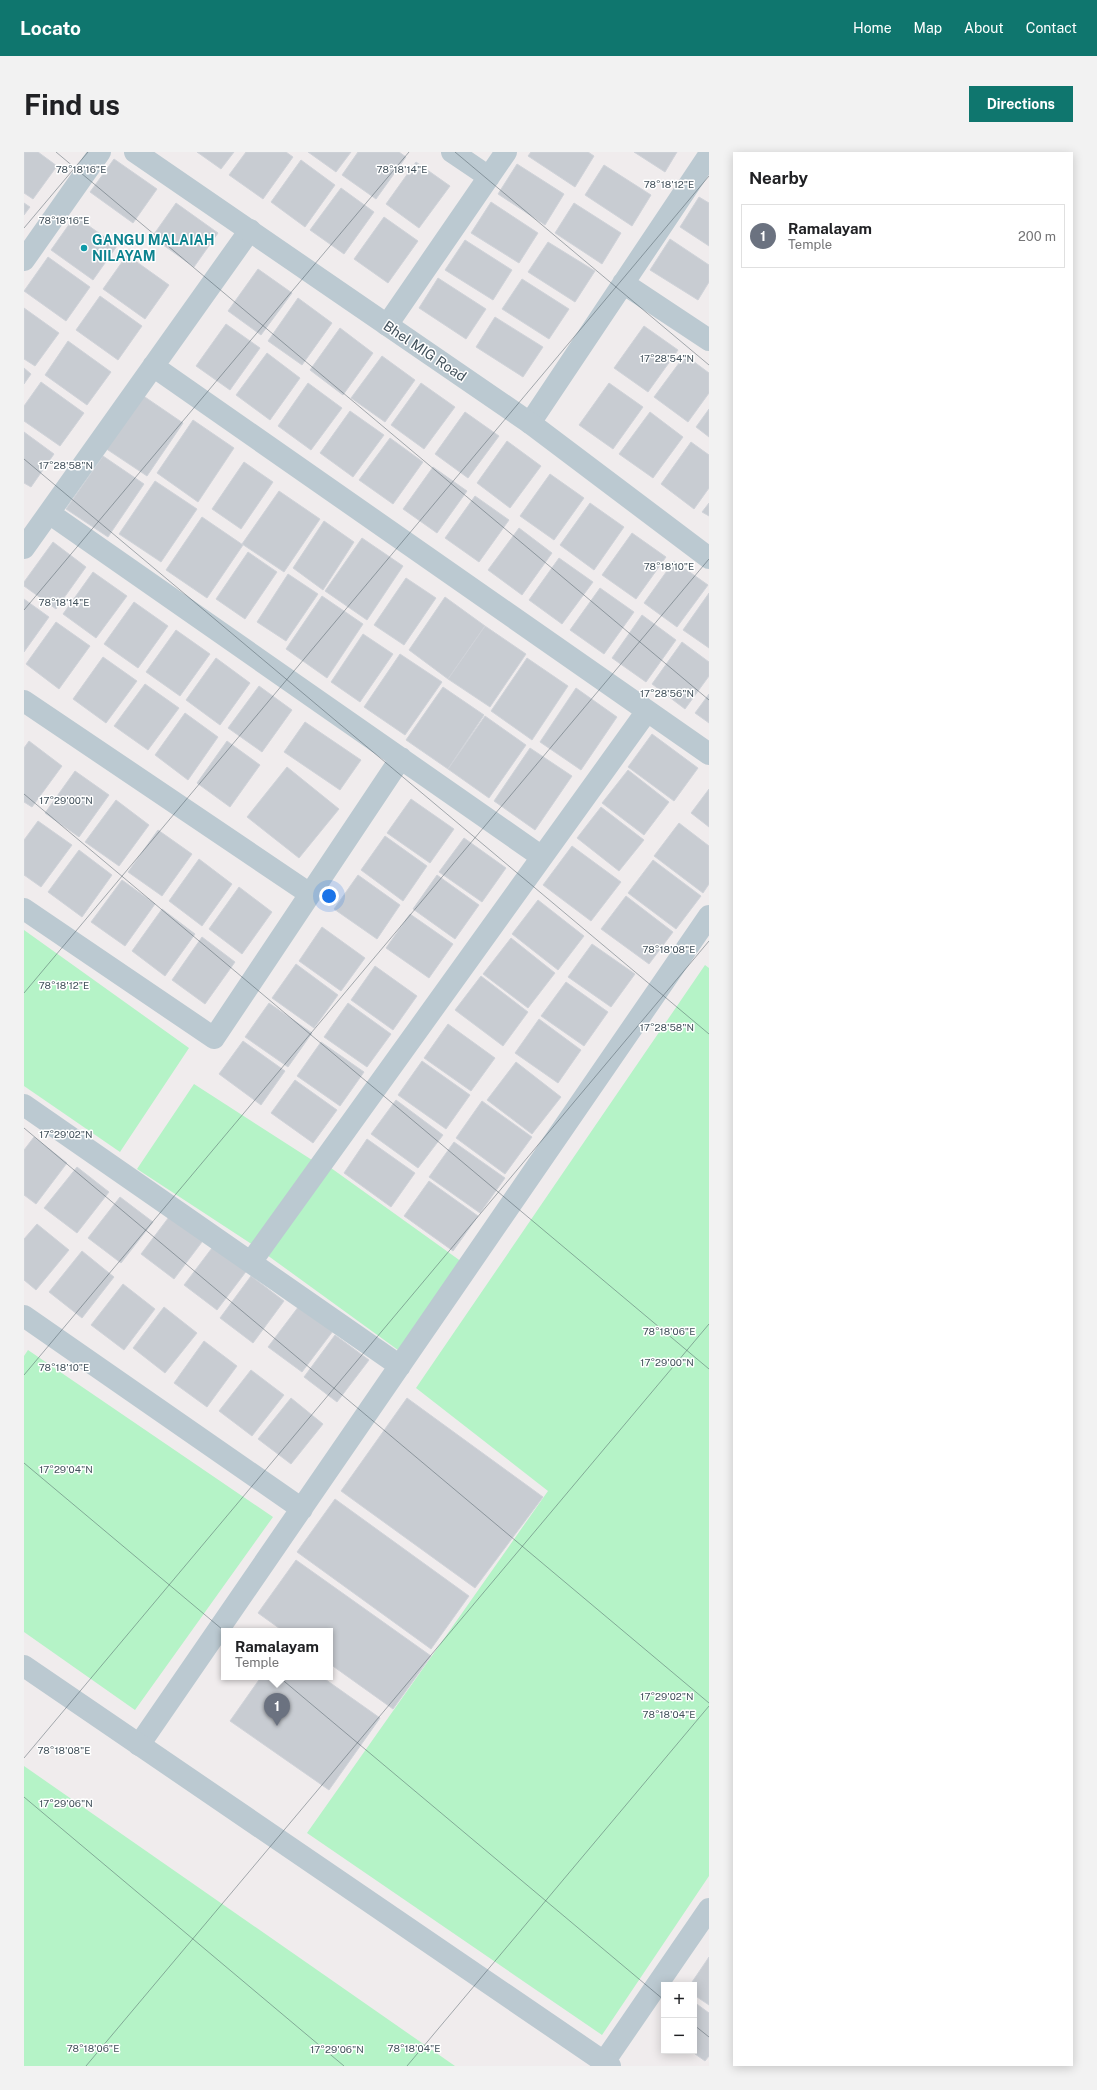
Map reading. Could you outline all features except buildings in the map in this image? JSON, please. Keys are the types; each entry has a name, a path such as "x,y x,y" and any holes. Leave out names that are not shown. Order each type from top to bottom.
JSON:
{"street":[{"path":"24,260 100,152"},
{"name":"Bhel MIG Road","path":"135,152 530,423 709,558"},
{"path":"452,152 489,177"},
{"path":"387,325 506,152"},
{"path":"530,423 709,155"},
{"path":"24,548 250,230"},
{"path":"623,283 709,340"},
{"path":"153,366 709,754"},
{"path":"49,513 542,856"},
{"path":"24,701 310,894"},
{"path":"251,1262 542,856 648,711"},
{"path":"24,908 214,1038 401,758"},
{"path":"139,1744 709,916"},
{"path":"24,1105 400,1366"},
{"path":"24,1316 302,1509"},
{"path":"24,1666 607,2064 709,1909"}],"green space":[{"path":"24,930 189,1048 120,1152 24,1086"},
{"path":"705,965 709,968 709,1876 602,2035 307,1833 548,1491 416,1388"},
{"path":"194,1084 312,1160 253,1245 137,1169"},
{"path":"331,1168 462,1262 398,1350 267,1255"},
{"path":"28,1350 273,1517 135,1710 24,1632 24,1356"},
{"path":"24,1766 455,2066 24,2066"}],"place":[{"name":"GANGU MALAIAH NILAYAM","path":"84,248"},
{"name":"Ramalayam","path":"277,1726"}]}
